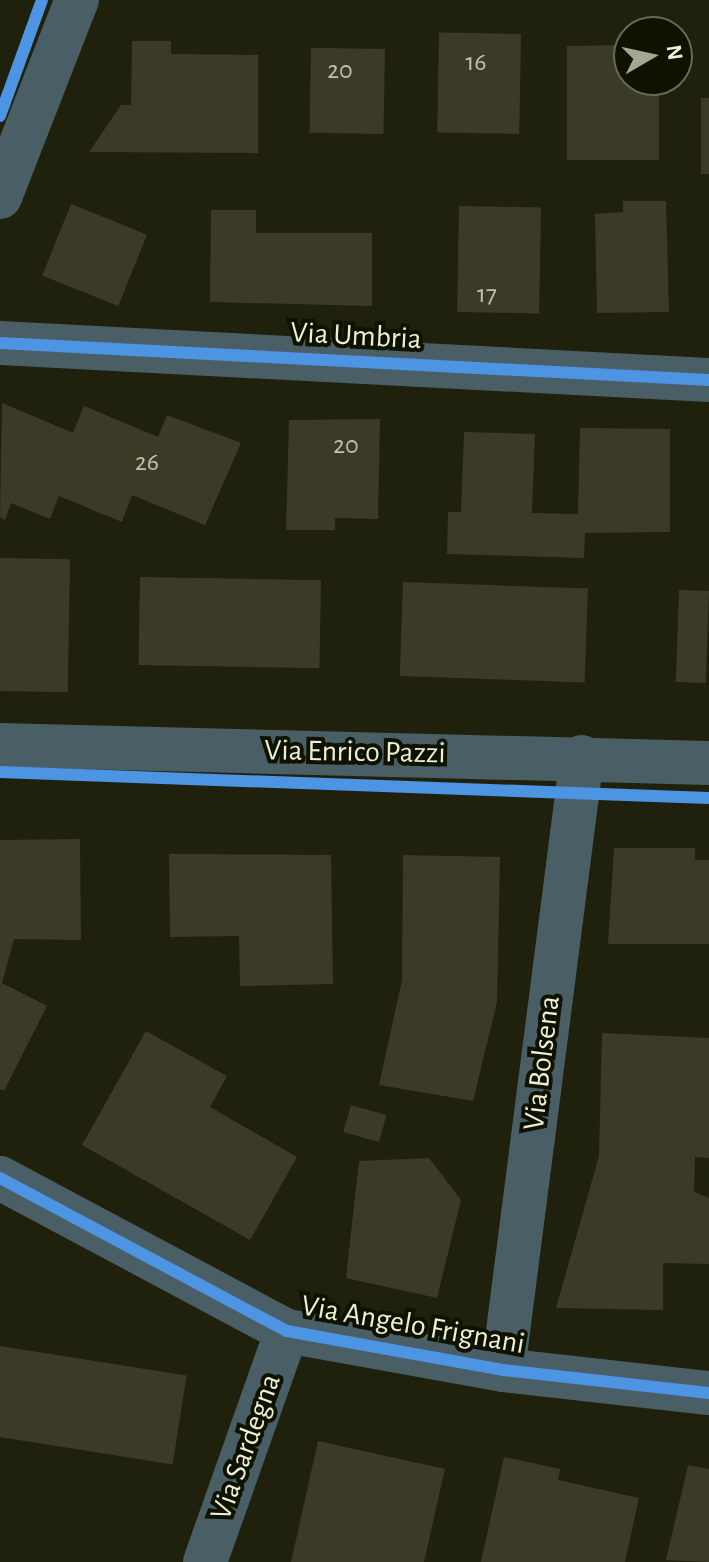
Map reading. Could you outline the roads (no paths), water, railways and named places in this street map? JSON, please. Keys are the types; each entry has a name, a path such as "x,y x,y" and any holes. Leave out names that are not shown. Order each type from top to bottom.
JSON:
{"street":[{"path":"0,197 77,0"},
{"name":"Via Umbria","path":"0,343 709,380"},
{"name":"Via Enrico Pazzi","path":"0,745 582,757 709,763"},
{"name":"Via Bolsena","path":"503,1370 582,757"},
{"name":"Via Angelo Frignani","path":"0,1178 287,1331 503,1370 709,1393"},
{"name":"Via Sardegna","path":"205,1562 287,1331"}]}
